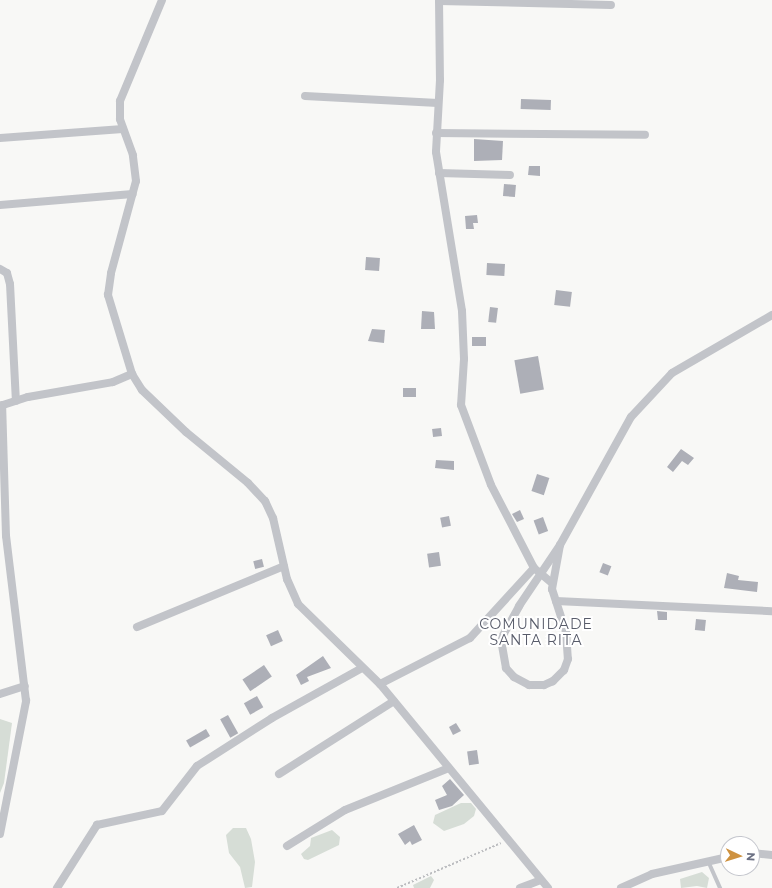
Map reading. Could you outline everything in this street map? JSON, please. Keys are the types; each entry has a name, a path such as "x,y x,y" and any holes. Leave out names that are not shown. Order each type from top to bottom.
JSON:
{"street":[{"path":"162,0 120,101 123,129 136,168 133,194 111,273 108,295 132,374 142,390 186,432 248,483 265,501 273,518 284,566 298,604 380,684 548,888"},
{"path":"552,583 534,568 490,485 461,405 464,352 462,311 439,173 436,133 438,104 439,1 611,5"},
{"path":"305,96 438,104"},
{"path":"0,138 123,129"},
{"path":"436,133 645,135"},
{"path":"439,173 510,175"},
{"path":"0,196 3,205 133,194"},
{"path":"0,269 7,273 10,284 16,400"},
{"path":"560,545 552,583 566,632 568,659 564,670 553,681 544,685 529,685 514,677 506,668 501,639 560,545 627,423 648,396 672,373 772,315"},
{"path":"0,834 24,721 25,686 6,536 1,405 16,400 113,382 132,374"},
{"path":"137,627 284,566"},
{"path":"380,684 470,638 534,568"},
{"path":"556,601 772,611"},
{"path":"57,888 97,825 162,811 197,766 272,718 362,668"},
{"path":"0,694 25,686"},
{"path":"279,774 394,701"},
{"path":"287,846 345,810 449,768"},
{"path":"760,854 772,855"},
{"path":"621,888 646,876 720,859"},
{"path":"520,888 541,880"}],"lane":[{"path":"708,861 720,888"}],"path":[{"path":"397,888 508,840"}],"shaded area":[{"path":"0,719 12,723 4,783 0,793"},
{"path":"461,803 471,803 476,809 474,816 464,824 444,831 433,823 435,815"},
{"path":"233,828 246,828 251,839 255,862 252,887 245,888 240,867 229,853 226,835"},
{"path":"332,830 340,837 339,845 308,860 304,859 301,854 310,846 311,838"},
{"path":"702,872 709,878 707,888 697,886 681,888 680,879"},
{"path":"431,876 434,880 430,888 414,888 413,885"}],"building":[{"path":"521,99 551,100 551,110 521,109"},
{"path":"474,139 503,141 502,160 474,161"},
{"path":"529,166 540,166 540,176 528,175"},
{"path":"504,184 516,185 515,197 503,196"},
{"path":"477,215 478,223 473,223 474,229 466,229 465,216"},
{"path":"366,257 380,258 379,271 365,270"},
{"path":"487,263 505,264 504,276 486,275"},
{"path":"556,290 572,292 570,307 554,305"},
{"path":"490,307 498,308 496,323 488,322"},
{"path":"422,311 434,312 435,329 421,329"},
{"path":"372,329 385,330 384,343 368,341"},
{"path":"472,337 486,337 486,346 472,346"},
{"path":"538,356 544,389 520,394 514,360"},
{"path":"403,388 416,388 416,397 403,397"},
{"path":"441,428 442,436 433,437 432,429"},
{"path":"681,449 694,458 688,465 682,461 673,472 667,467"},
{"path":"436,460 454,461 454,470 435,468"},
{"path":"537,474 549,478 544,495 531,491"},
{"path":"520,510 524,519 517,522 512,514"},
{"path":"449,516 451,526 442,528 440,518"},
{"path":"543,517 548,531 539,535 534,520"},
{"path":"439,552 441,566 429,568 427,554"},
{"path":"262,559 264,567 255,569 253,561"},
{"path":"603,563 611,566 608,576 599,572"},
{"path":"727,573 739,576 738,580 758,582 757,592 724,588"},
{"path":"657,611 667,612 667,620 658,620"},
{"path":"696,619 706,620 705,631 695,630"},
{"path":"278,630 283,641 271,646 266,635"},
{"path":"323,656 331,668 307,677 309,681 301,685 296,675"},
{"path":"264,665 272,677 250,691 242,680"},
{"path":"257,696 263,707 250,715 244,703"},
{"path":"228,715 238,733 230,738 220,719"},
{"path":"456,723 461,731 453,735 449,727"},
{"path":"206,729 210,736 190,747 186,740"},
{"path":"477,750 479,764 469,765 467,751"},
{"path":"450,779 464,795 452,806 439,810 435,800 447,795 442,786"},
{"path":"414,825 422,840 412,845 410,841 405,845 398,834"}],"district":[{"name":"COMUNIDADE SANTA RITA","path":"536,632"}]}
